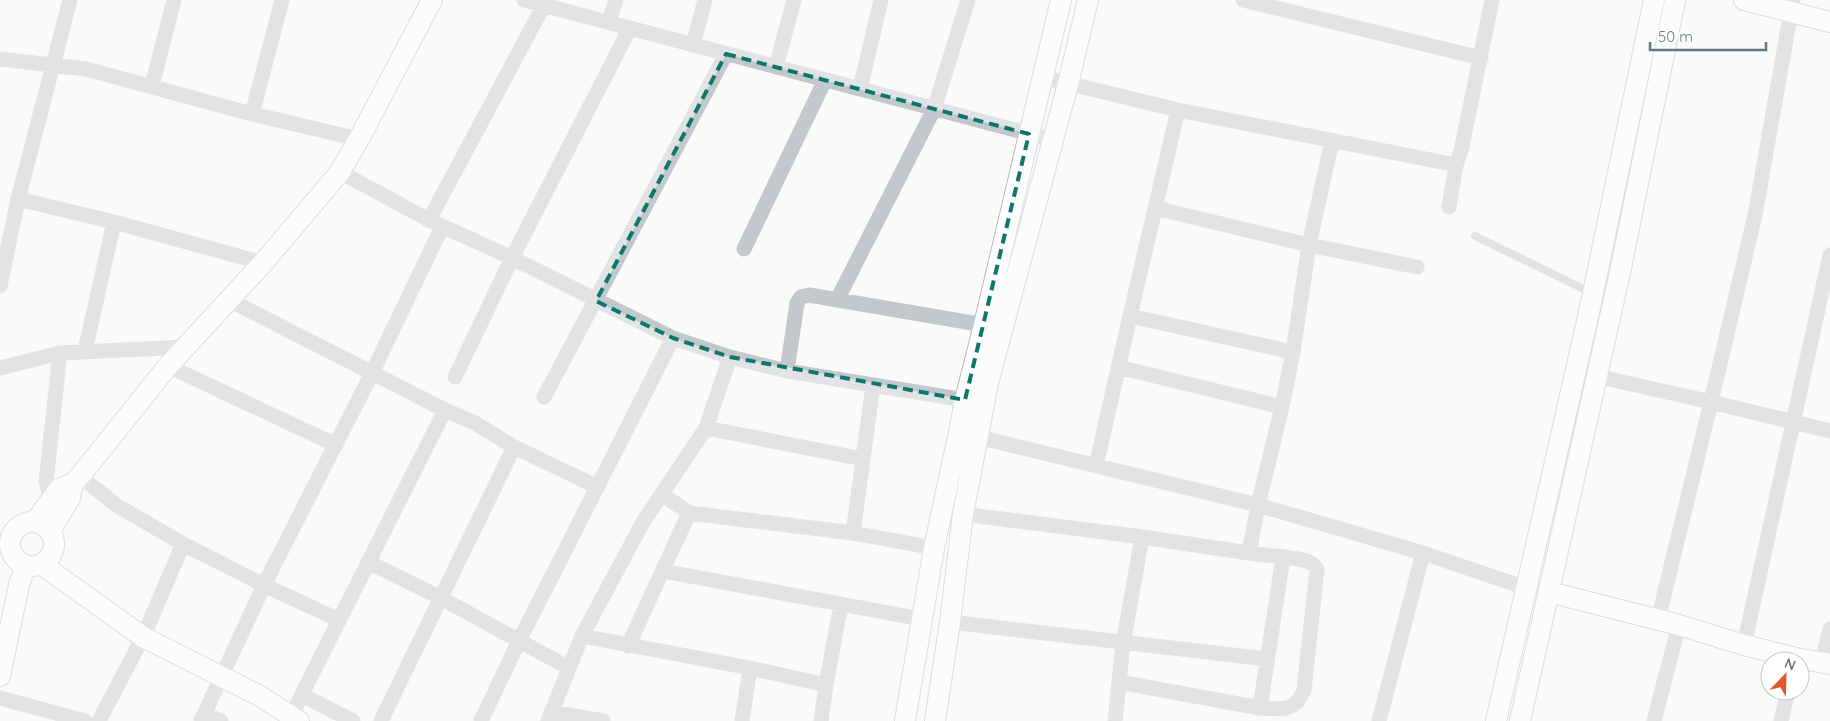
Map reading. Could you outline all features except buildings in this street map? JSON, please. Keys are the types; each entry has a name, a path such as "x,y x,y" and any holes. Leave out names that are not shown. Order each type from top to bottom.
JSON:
{"street":[{"path":"0,286 18,198 70,0"},
{"path":"152,86 174,0"},
{"path":"252,114 282,0"},
{"path":"42,527 70,498 77,480 168,366 263,263 340,172 432,0"},
{"path":"524,0 1053,140"},
{"path":"609,22 616,0"},
{"path":"693,45 705,0"},
{"path":"776,67 794,0"},
{"path":"860,89 881,0"},
{"path":"837,300 934,109 968,0"},
{"path":"905,721 934,548 960,432 965,400 1061,0"},
{"path":"935,721 950,622 963,514 988,383 1068,84 1088,0"},
{"path":"1243,0 1481,58"},
{"path":"1449,207 1456,165 1461,151 1492,0"},
{"path":"1496,721 1593,293 1654,0"},
{"path":"1520,721 1621,268 1675,0"},
{"path":"1744,0 1792,6 1830,22"},
{"path":"221,721 203,717 264,585 372,373 436,223 544,5"},
{"path":"1658,620 1755,215 1792,6"},
{"path":"455,377 512,258 630,28"},
{"path":"544,397 726,54"},
{"path":"0,59 86,69 252,114 359,139"},
{"path":"1042,76 1178,110 1456,165"},
{"path":"744,249 825,80"},
{"path":"1096,466 1178,110"},
{"path":"1249,553 1258,505 1282,407 1293,352 1309,245 1332,141"},
{"path":"340,172 436,223 512,258 673,338 730,357 787,371 965,400"},
{"path":"18,198 263,263"},
{"path":"1155,208 1309,245 1417,267"},
{"path":"85,351 114,222"},
{"path":"1744,645 1830,255"},
{"path":"787,371 797,303 801,297 810,295 984,325"},
{"path":"229,300 445,410 475,423 514,447 598,486"},
{"path":"1130,316 1293,352"},
{"path":"481,721 519,641 673,338"},
{"path":"0,368 60,353 185,347"},
{"path":"51,500 46,480 60,353"},
{"path":"603,721 550,716 582,636 643,522 706,428 730,357"},
{"path":"168,366 336,445"},
{"path":"1118,367 1282,407"},
{"path":"1596,376 1830,431"},
{"path":"853,533 872,385"},
{"path":"0,676 19,585 33,565 47,560 54,548 54,541 42,527 28,522 8,527 10,542 5,549 19,562 33,565 143,636 222,676 295,719 302,695 445,410"},
{"path":"706,428 863,459"},
{"path":"978,437 1258,505 1422,553 1526,588 1679,625 1766,651"},
{"path":"381,721 514,447"},
{"path":"42,527 51,500 59,489 77,480"},
{"path":"77,480 184,544 264,585 340,620"},
{"path":"662,494 689,512 853,533 934,548"},
{"path":"628,646 689,512"},
{"path":"963,514 1305,560 1313,564 1317,570 1304,690 1300,700 1295,705 1286,709 1260,708 1118,682"},
{"path":"1115,721 1118,682 1142,537"},
{"path":"99,721 143,636 184,544"},
{"path":"1380,721 1422,553"},
{"path":"1260,708 1283,557"},
{"path":"368,562 441,598 569,668"},
{"path":"663,572 921,619"},
{"path":"821,721 841,604"},
{"path":"950,622 1124,644 1267,659"},
{"path":"1654,721 1679,625"},
{"path":"1810,661 1826,663 1830,630"},
{"path":"582,636 750,668 826,685"},
{"path":"742,721 750,668"},
{"path":"302,695 352,721"},
{"path":"0,698 85,721"},
{"path":"1781,721 1786,701"}],"lane":[{"path":"1475,236 1593,293"}],"highlighted area":[{"path":"726,54 1029,134 965,400 730,357 673,338 596,301"}]}
